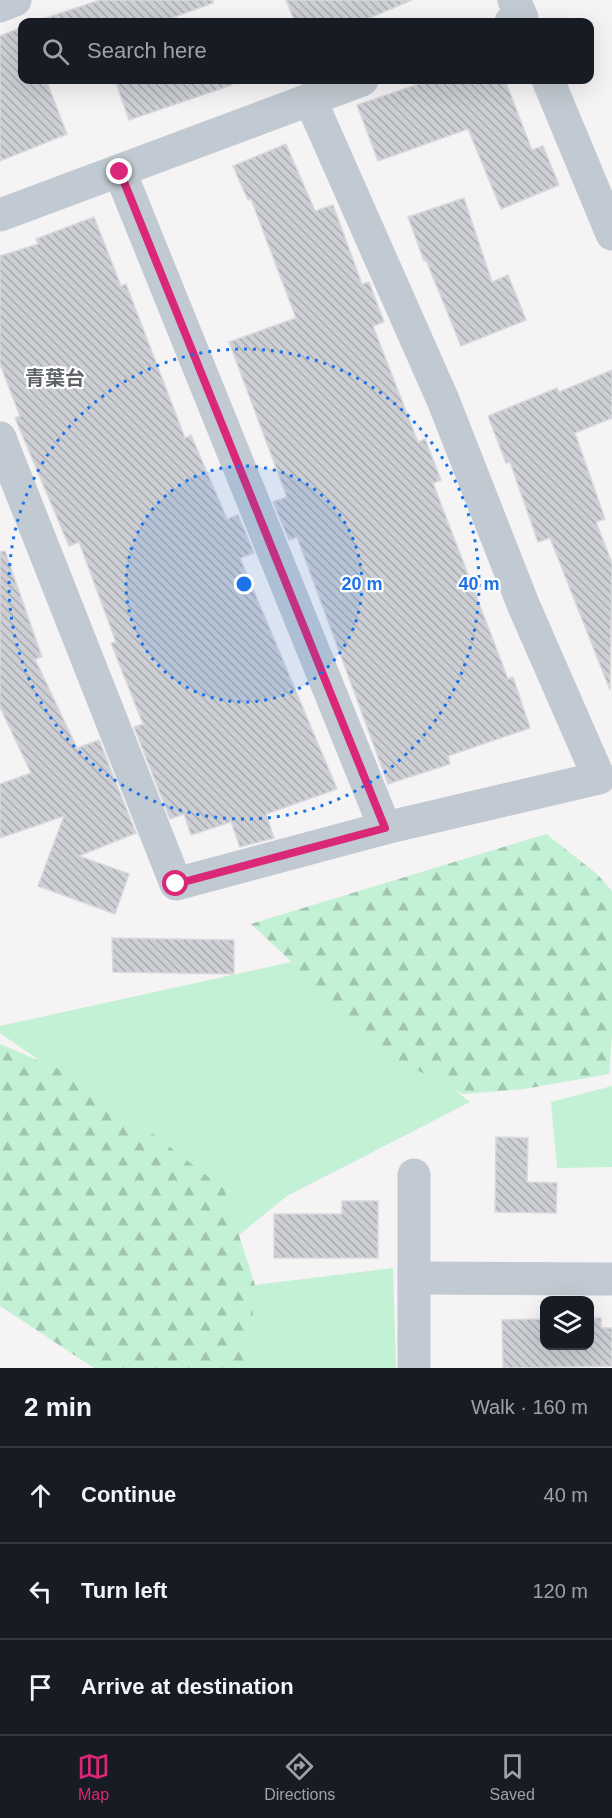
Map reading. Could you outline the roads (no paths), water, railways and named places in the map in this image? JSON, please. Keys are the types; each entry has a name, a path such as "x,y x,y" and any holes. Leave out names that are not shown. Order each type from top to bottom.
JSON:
{"street":[{"path":"0,6 15,0"},
{"path":"0,214 120,172 351,84"},
{"path":"550,84 611,230"},
{"path":"0,438 176,884 385,828 606,776 523,604 443,400 310,99"},
{"path":"120,172 385,828"},
{"path":"414,1175 414,1368"},
{"path":"414,1278 612,1279"}],"district":[{"name":"青葉台","path":"55,378"}]}
